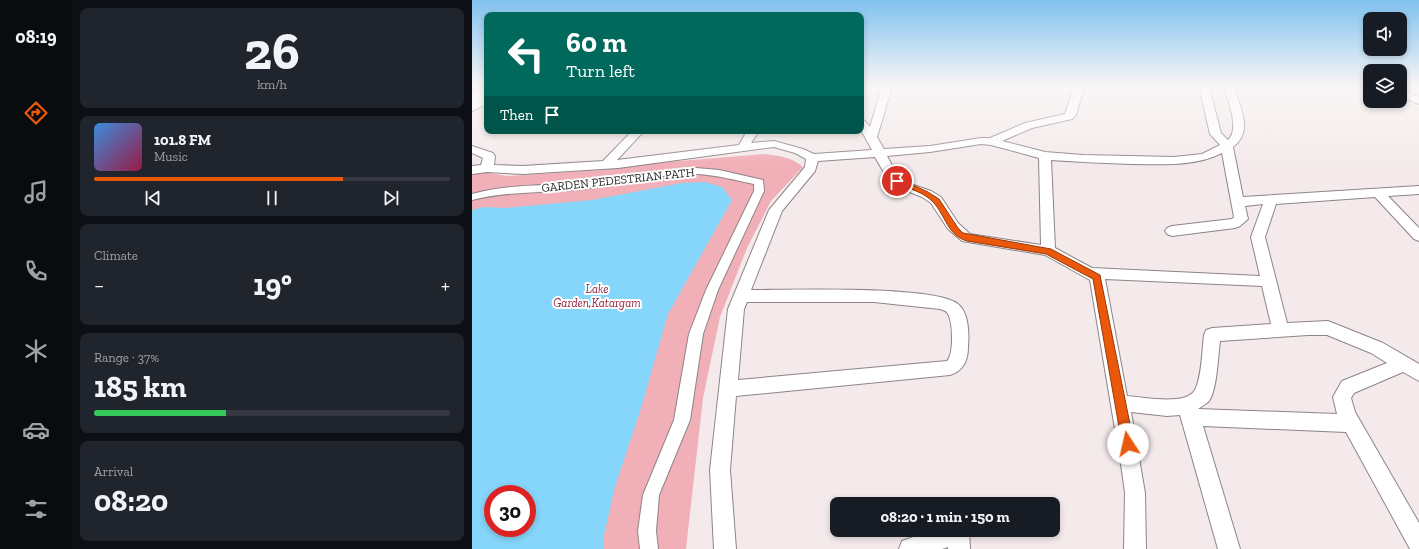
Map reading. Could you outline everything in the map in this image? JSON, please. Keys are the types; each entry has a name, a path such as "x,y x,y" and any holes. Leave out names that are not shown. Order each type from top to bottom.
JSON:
{"street":[{"path":"872,137 879,113"},
{"path":"991,142 1028,125 1068,117 1072,113"},
{"path":"1172,231 1239,222 1241,219 1227,146 1216,134 1211,113"},
{"path":"472,170 487,168 523,170 606,165 774,144 799,151 812,158 930,149 981,141 991,142 1045,156 1083,159 1174,161 1205,157 1234,142 1240,127 1236,113"},
{"path":"864,127 872,137 880,154 897,181 926,193 936,201 955,230 960,235 967,238 1048,251 1097,277 1135,493 1135,549"},
{"path":"606,165 635,134"},
{"path":"743,148 751,134"},
{"path":"472,149 489,156 487,168"},
{"path":"1045,156 1048,251"},
{"path":"725,549 720,470 736,309 776,210 811,168 812,158"},
{"name":"GARDEN PEDESTRIAN PATH","path":"472,197 490,192 582,186 666,173 696,171 720,173 759,182 759,191 712,290 696,334 682,420 651,495 647,531 649,549"},
{"path":"1238,202 1419,190"},
{"path":"1378,193 1419,236"},
{"path":"1270,200 1258,237 1281,330"},
{"path":"1090,273 1259,280"},
{"path":"728,389 950,368 958,360 960,352 959,327 956,312 951,307 938,302 896,298 742,296"},
{"path":"1189,412 1202,396 1207,379 1212,335 1308,328 1328,328 1377,348 1411,368"},
{"path":"1411,368 1348,387 1342,397 1346,414 1419,544"},
{"path":"1120,403 1189,412 1351,423"},
{"path":"1189,412 1229,549"},
{"path":"910,549 959,532 959,549"}],"green space":[{"name":"Lake Garden,Katargam","path":"765,154 790,159 803,167 771,201 747,248 720,317 703,398 686,549 472,549 472,170 507,176 602,170 667,162"}],"water":[{"name":"Lake Garden,Katargam","path":"705,182 722,187 732,200 668,314 641,408 615,487 603,539 604,549 472,549 472,210 483,207 504,208 592,200 682,183"}],"route":[{"path":"897,181 912,189 926,193 936,201 955,230 960,235 967,238 1048,251 1097,277 1128,444"}]}
